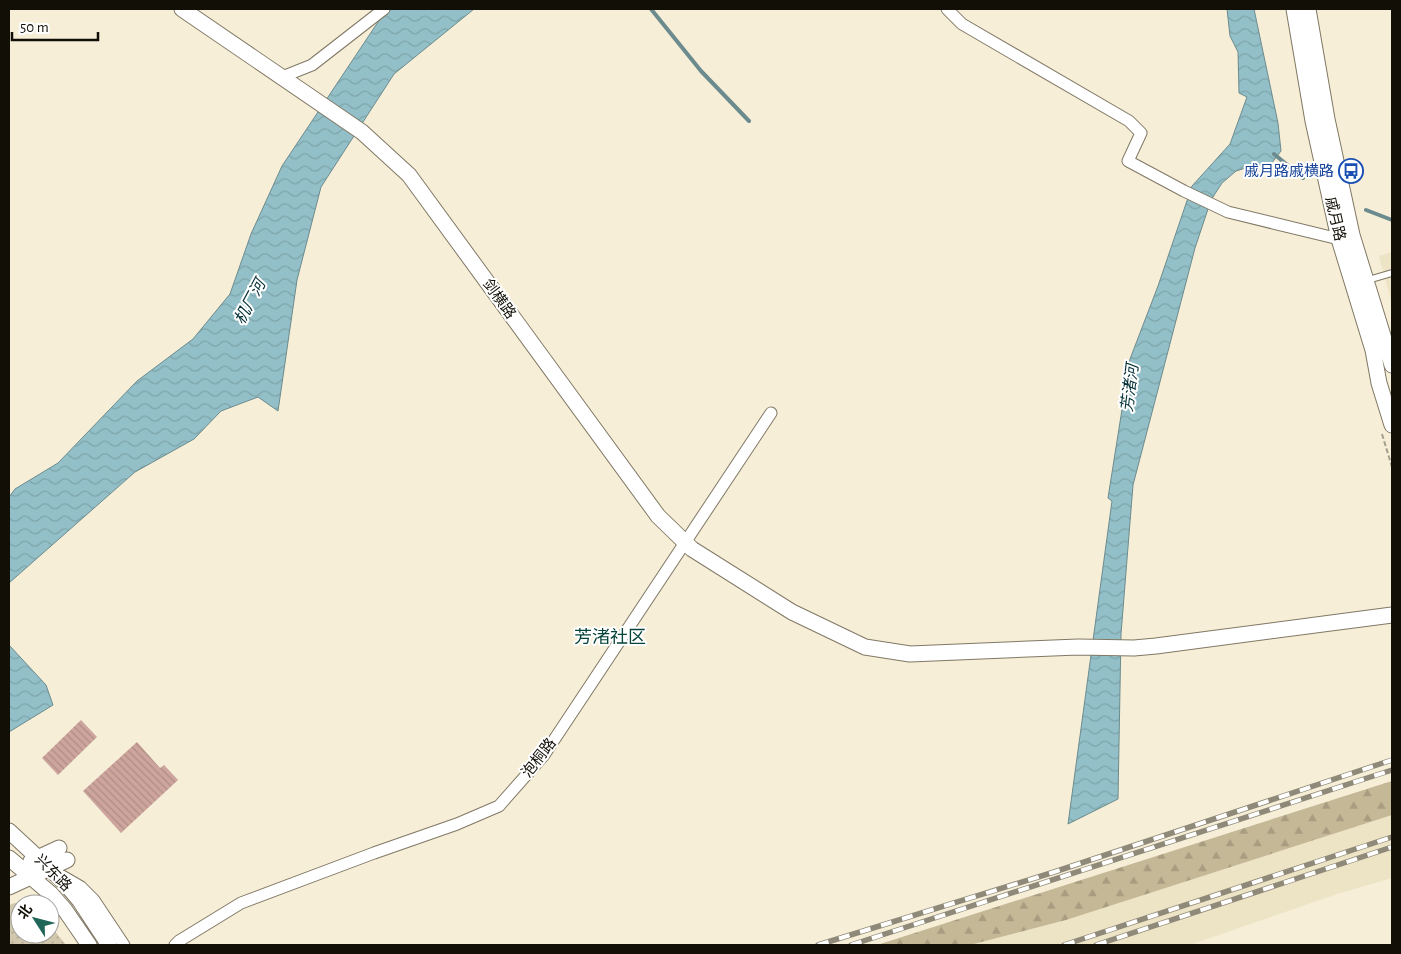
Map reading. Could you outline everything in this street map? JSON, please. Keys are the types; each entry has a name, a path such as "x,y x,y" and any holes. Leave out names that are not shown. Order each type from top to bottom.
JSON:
{"street":[{"name":"剑横路","path":"182,9 362,132 409,175 658,516 692,550 792,612 865,647 910,654 1078,647 1134,648 1392,615"},
{"path":"282,77 312,65 384,9"},
{"path":"947,9 962,24 1129,121 1141,133 1128,161 1184,192 1228,212 1339,239"},
{"name":"戚月路","path":"1294,9 1313,121 1339,239 1373,350 1374,367 1392,425"},
{"name":"戚月路","path":"1308,9 1327,119 1352,235 1392,365"},
{"path":"1374,367 1392,365"},
{"name":"泡桐路","path":"175,945 179,940 241,903 457,824 499,806 544,755 771,413"},
{"name":"兴东路","path":"9,831 50,868 80,901 108,945"},
{"path":"9,887 50,868 63,854 12,865"},
{"name":"兴东路","path":"12,865 32,877 51,894 65,910 89,945"},
{"path":"50,868 81,887 94,900 124,945"}],"lane":[{"path":"1366,280 1392,273"}],"shaded area":[{"path":"1392,252 1392,304 1379,256"},
{"path":"1392,815 1392,878 1337,894 1190,945 970,945 1066,920"},
{"path":"9,905 10,944 60,944 60,938 66,945 9,945"}],"green space":[{"path":"1392,781 1392,815 1066,920 970,945 877,945"}],"water":[{"name":"机厂河","path":"392,9 474,9 394,74 321,187 297,280 278,411 258,397 221,411 194,439 135,472 9,583 9,497 15,489 58,463 137,381 193,339 230,294 251,234 282,166 382,16"},
{"name":"芳渚河","path":"1227,9 1254,9 1278,123 1281,151 1267,169 1258,164 1236,171 1222,183 1211,200 1195,248 1133,485 1121,634 1118,799 1068,824 1112,501 1108,498 1130,359 1158,286 1192,186 1230,144 1247,97 1239,93 1238,52 1230,36"},
{"path":"9,645 46,685 53,705 9,732"}],"building":[{"path":"81,720 97,737 58,775 42,758"},
{"path":"137,742 160,768 164,765 178,780 121,833 83,791"}],"waterway":[{"path":"651,9 701,71 749,121"},
{"path":"1274,154 1303,178"},
{"path":"1366,210 1392,220"}],"railway":[{"path":"818,945 1051,873 1392,760"},
{"path":"851,945 1392,770"},
{"path":"1064,945 1392,837"},
{"path":"1096,945 1392,847"}],"place":[{"name":"戚月路戚横路","path":"1351,171"}],"district":[{"name":"芳渚社区","path":"610,638"}]}
